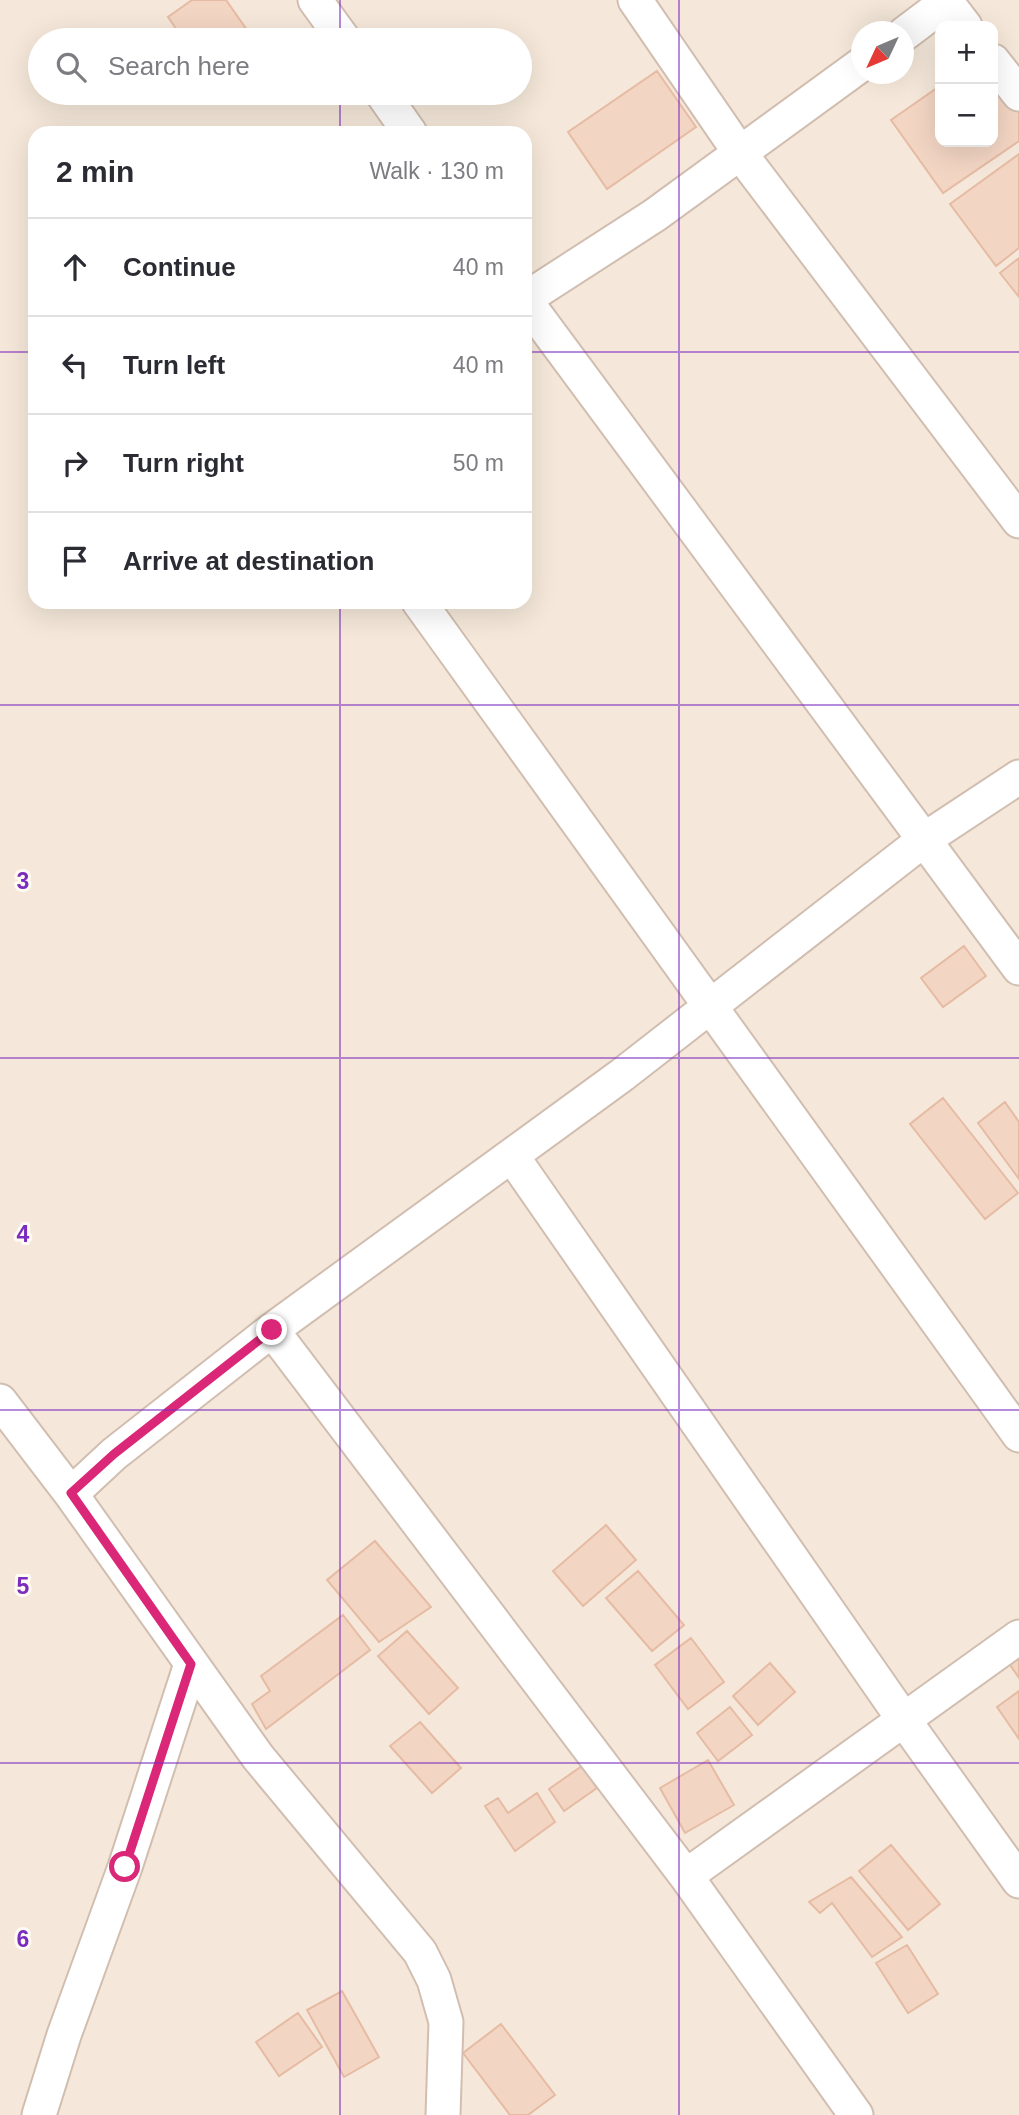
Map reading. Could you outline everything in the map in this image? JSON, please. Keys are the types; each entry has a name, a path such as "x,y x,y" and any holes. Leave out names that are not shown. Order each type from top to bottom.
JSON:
{"street":[{"path":"315,0 335,28"},
{"path":"635,0 740,153 1019,521"},
{"path":"914,28 951,7"},
{"path":"998,67 1019,94"},
{"path":"532,295 655,215 851,72"},
{"path":"390,105 405,126"},
{"path":"532,309 1019,968"},
{"path":"424,609 1019,1435"},
{"path":"71,1493 114,1454 272,1330 622,1076 925,839 1019,777"},
{"path":"512,1156 1019,1881"},
{"path":"272,1330 685,1876 856,2115"},
{"path":"0,1401 71,1493 258,1757 420,1952 434,1980 446,2022 443,2115"},
{"path":"685,1876 1019,1637"},
{"path":"38,2115 125,1867 191,1664"}],"shaded area":[{"path":"0,0 1019,0 1019,2115 0,2115"}],"building":[{"path":"192,0 226,0 246,28 176,28 168,17"},
{"path":"657,71 696,127 607,189 568,132"},
{"path":"998,80 1019,111 1019,141 943,193 891,120 935,89 935,147 998,147"},
{"path":"1019,154 1019,248 996,266 950,204"},
{"path":"1019,258 1019,297 1000,273"},
{"path":"964,946 986,976 943,1007 921,978"},
{"path":"943,1098 1018,1193 985,1219 910,1124"},
{"path":"1005,1102 1019,1122 1019,1179 978,1123"},
{"path":"606,1525 636,1560 583,1606 553,1571"},
{"path":"375,1541 431,1607 379,1642 327,1580"},
{"path":"638,1571 684,1625 652,1651 606,1598"},
{"path":"343,1615 370,1650 266,1729 252,1704 270,1691 261,1676"},
{"path":"407,1631 458,1688 429,1714 378,1656"},
{"path":"691,1638 724,1682 688,1709 655,1665"},
{"path":"1019,1652 1019,1678 1006,1659"},
{"path":"770,1663 795,1692 758,1725 733,1696"},
{"path":"1019,1691 1019,1739 997,1707"},
{"path":"730,1707 752,1735 718,1761 697,1733"},
{"path":"420,1722 461,1768 432,1793 390,1746"},
{"path":"708,1760 734,1805 685,1833 660,1788"},
{"path":"582,1766 597,1788 564,1811 549,1789"},
{"path":"537,1793 555,1822 515,1851 485,1806 498,1798 508,1813"},
{"path":"891,1845 940,1904 908,1930 859,1871"},
{"path":"851,1877 902,1937 872,1957 832,1903 820,1913 809,1902"},
{"path":"907,1945 938,1994 908,2013 876,1963"},
{"path":"342,1991 379,2057 344,2077 307,2010"},
{"path":"298,2013 322,2047 279,2076 256,2042"},
{"path":"501,2024 555,2095 528,2115 510,2115 463,2053"}],"route":[{"path":"125,1867 191,1664 71,1493 114,1454 272,1330"}]}
